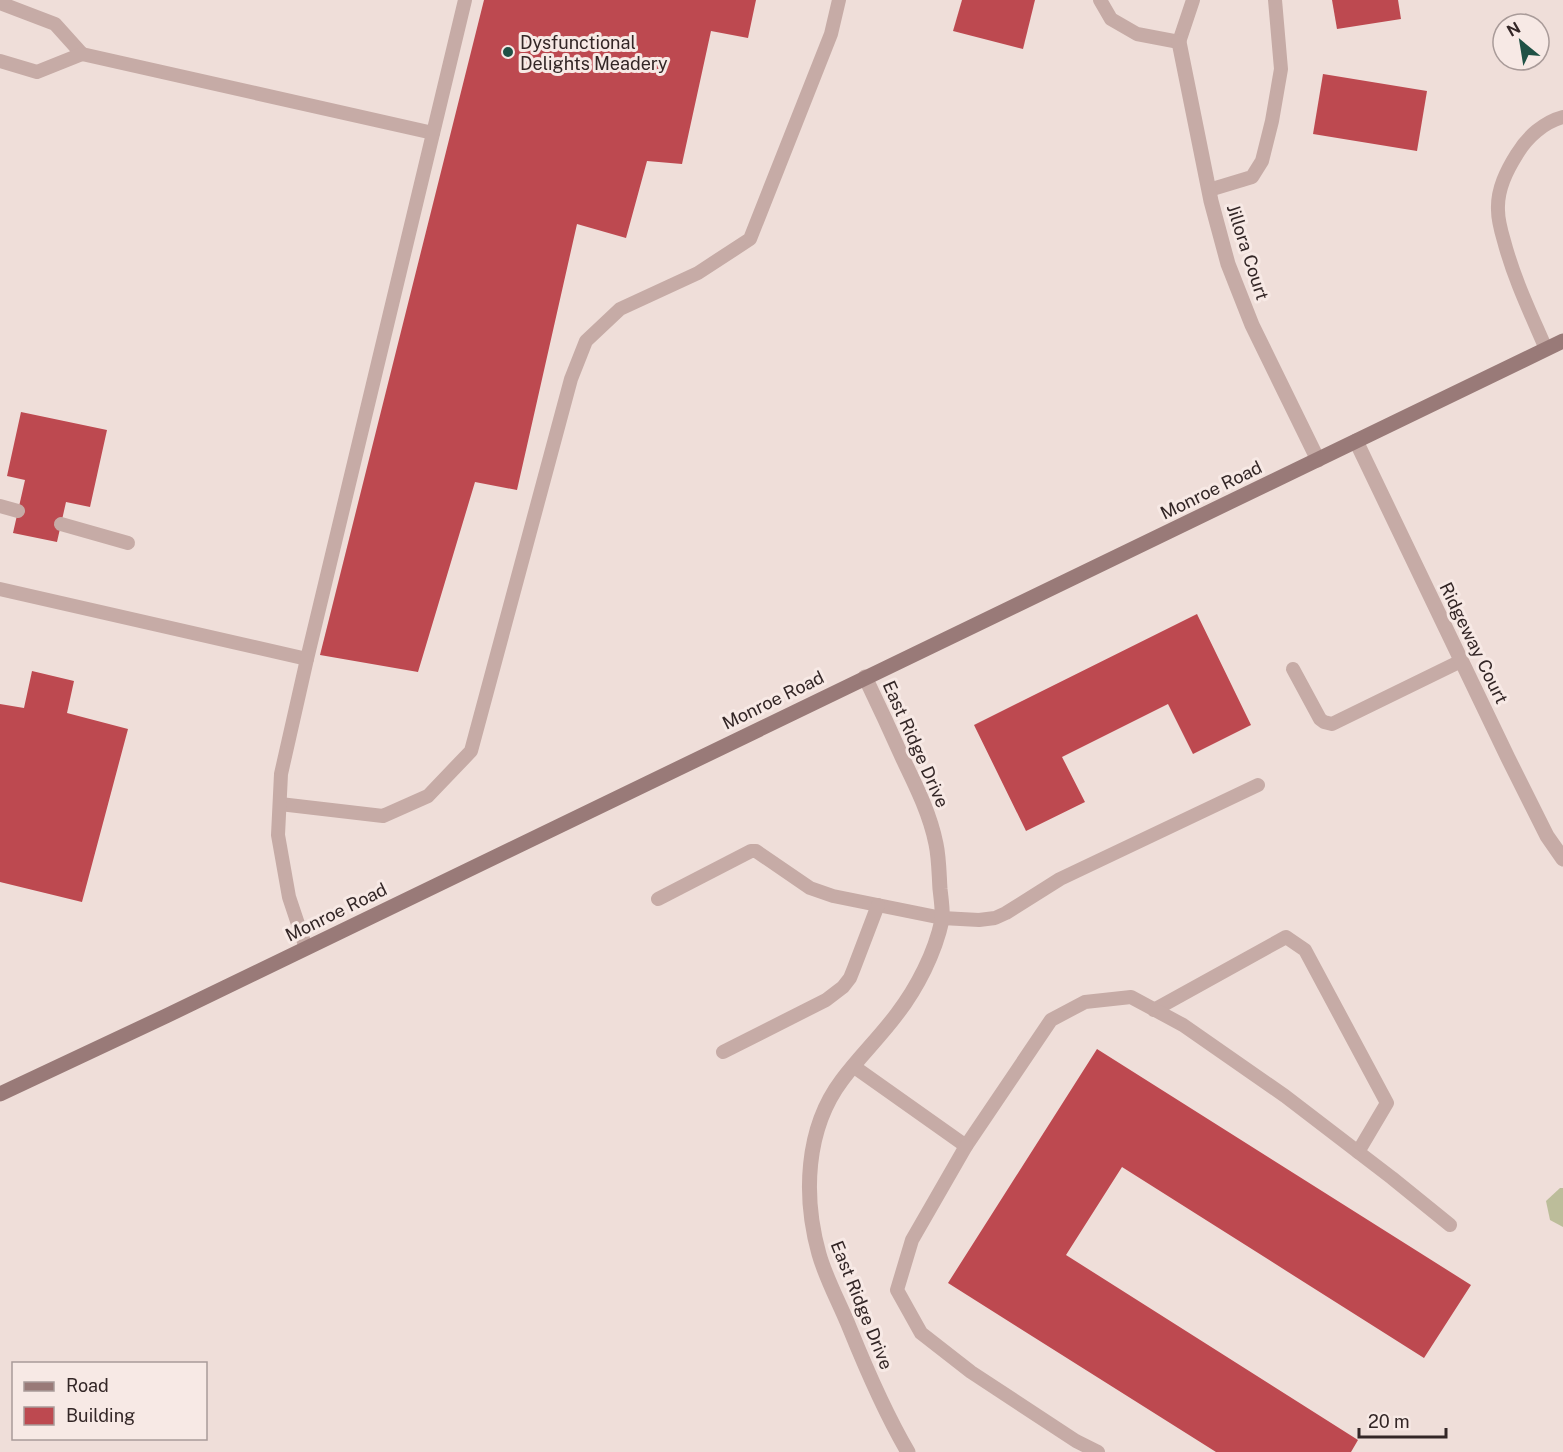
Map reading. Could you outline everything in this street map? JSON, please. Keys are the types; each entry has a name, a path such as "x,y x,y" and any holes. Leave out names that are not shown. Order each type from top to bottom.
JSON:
{"street":[{"name":"Jillora Court","path":"1179,42 1209,190 1228,264 1252,325 1318,460"},
{"name":"Monroe Road","path":"0,1094 1563,341"},
{"name":"Ridgeway Court","path":"1356,441 1508,759 1547,836 1563,859"},
{"name":"East Ridge Drive","path":"865,677 922,800 936,843 942,918 932,952 912,992 897,1015 841,1080 830,1098 820,1120 811,1157 810,1200 812,1227 819,1256 866,1370 908,1452"}],"lane":[{"path":"306,948 289,897 278,835 282,774 307,659 465,0"},
{"path":"280,804 383,816 428,796 471,751 571,380 586,341 620,309 698,273 750,239 831,34 839,0"},
{"path":"1101,0 1111,19 1137,34 1179,42 1193,0"},
{"path":"1209,190 1252,177 1262,161 1281,69 1275,0"},
{"path":"0,3 55,24 82,54"},
{"path":"0,61 37,72 82,54 433,133"},
{"path":"1546,349 1515,277 1497,208 1501,185 1522,147 1534,132 1563,117"},
{"path":"0,506 18,512"},
{"path":"61,524 128,543"},
{"path":"0,589 307,659"},
{"path":"1293,669 1320,719 1332,724 1461,661"},
{"path":"658,899 751,851 756,851 810,888 833,896 942,918 979,920 994,918 1006,913 1060,879 1258,785"},
{"path":"723,1052 826,1000 843,987 850,978 878,905"},
{"path":"1154,1010 1286,938 1305,950 1388,1103 1358,1152"},
{"path":"1098,1452 1076,1441 971,1372 921,1333 897,1290 912,1240 966,1146 1052,1020 1085,1002 1131,997 1183,1025 1285,1096 1450,1225"},
{"path":"853,1066 966,1146"}],"green space":[{"path":"1560,1188 1563,1188 1563,1227 1550,1220 1546,1201"}],"building":[{"path":"484,0 756,0 748,38 711,31 682,164 647,161 626,238 577,224 517,490 475,482 418,672 320,655"},
{"path":"962,0 1035,0 1023,49 953,31"},
{"path":"1332,0 1398,0 1401,19 1337,29"},
{"path":"1323,74 1427,91 1417,151 1313,134"},
{"path":"21,412 107,430 90,507 66,502 57,542 13,533 25,480 7,476"},
{"path":"1197,614 1251,725 1193,754 1168,704 1062,757 1085,802 1026,831 974,725"},
{"path":"32,671 74,681 67,713 128,729 82,902 0,882 0,704 24,708"},
{"path":"1097,1049 1471,1285 1424,1358 1122,1167 1066,1255 1358,1440 1351,1452 1216,1452 948,1283"}],"place":[{"name":"Dysfunctional Delights Meadery","path":"508,52"}]}
